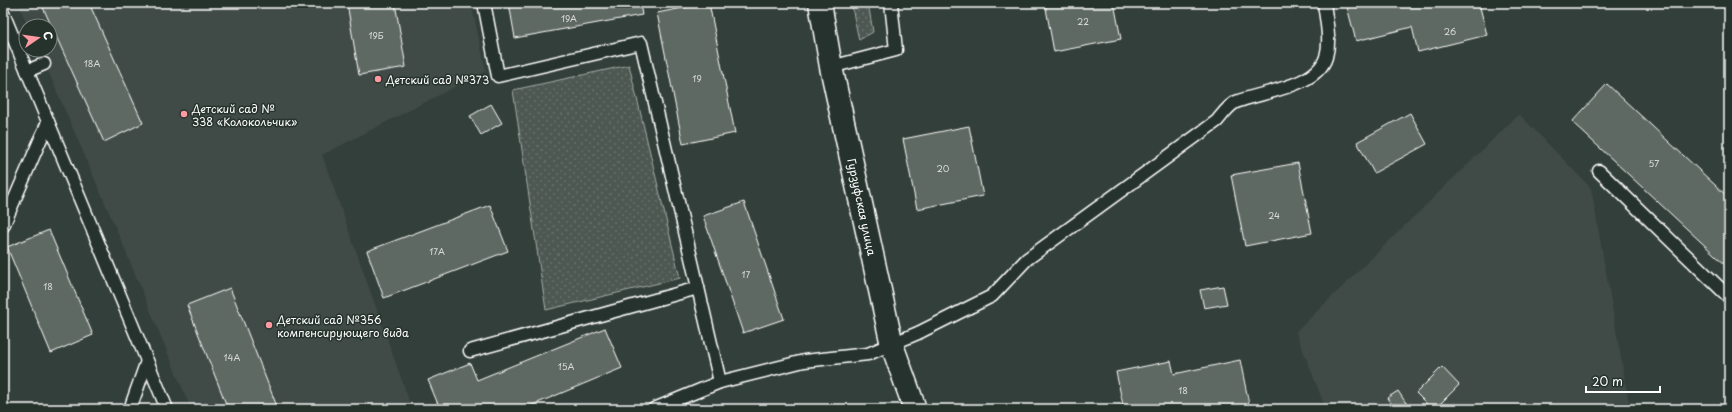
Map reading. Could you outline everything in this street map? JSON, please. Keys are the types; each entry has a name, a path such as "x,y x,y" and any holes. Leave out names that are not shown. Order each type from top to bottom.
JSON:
{"main road":[{"name":"Гурзуфская улица","path":"820,3 831,67 892,345 914,409"}],"lane":[{"path":"484,3 498,76 641,43 720,382"},
{"path":"831,67 896,50 891,3"},
{"path":"654,409 720,382 804,361 868,354 892,345 992,296 1028,259 1217,121 1234,102 1300,82 1316,73 1326,58 1328,45 1324,3"},
{"path":"3,13 167,409"},
{"path":"27,71 44,64"},
{"path":"3,226 48,122"},
{"path":"1599,171 1729,297"},
{"path":"470,351 698,288"},
{"path":"130,409 147,361"}],"shaded area":[{"path":"18,3 471,3 486,71 322,155 412,409 191,409 121,240 42,58 58,58 58,18 25,18"},
{"path":"851,3 868,3 873,32 859,40"},
{"path":"629,65 680,278 546,310 513,90"},
{"path":"1519,114 1591,188 1630,409 1326,409 1296,332"}],"building":[{"path":"41,3 89,3 143,123 104,142 58,41 58,18 48,18"},
{"path":"347,3 395,3 406,67 359,75"},
{"path":"509,3 640,3 642,15 515,38"},
{"path":"709,3 735,133 683,144 657,13"},
{"path":"1045,3 1114,3 1121,39 1054,52"},
{"path":"1346,3 1479,3 1487,35 1418,52 1412,27 1356,41"},
{"path":"1607,84 1729,198 1729,268 1572,122"},
{"path":"491,104 502,123 481,135 470,116"},
{"path":"1410,113 1427,144 1374,173 1357,142"},
{"path":"969,126 983,196 917,209 903,139"},
{"path":"1298,163 1312,233 1245,246 1231,175"},
{"path":"744,202 784,319 743,333 703,216"},
{"path":"490,205 508,251 384,298 367,251"},
{"path":"49,230 93,335 51,353 7,247"},
{"path":"1223,286 1227,304 1204,308 1200,290"},
{"path":"230,288 278,409 228,409 187,305"},
{"path":"605,328 622,368 523,409 440,409 428,380 470,363 477,380"},
{"path":"1240,360 1250,409 1103,409 1123,405 1116,372 1171,361 1174,374"},
{"path":"1442,367 1459,385 1439,405 1443,409 1432,409 1416,393"},
{"path":"1398,391 1410,409 1395,409 1387,398"}],"place":[{"name":"Детский сад №373","path":"378,79"},
{"name":"Детский сад № 338 «Колокольчик»","path":"184,114"},
{"name":"Детский сад №356 компенсирующего вида","path":"269,325"}]}
